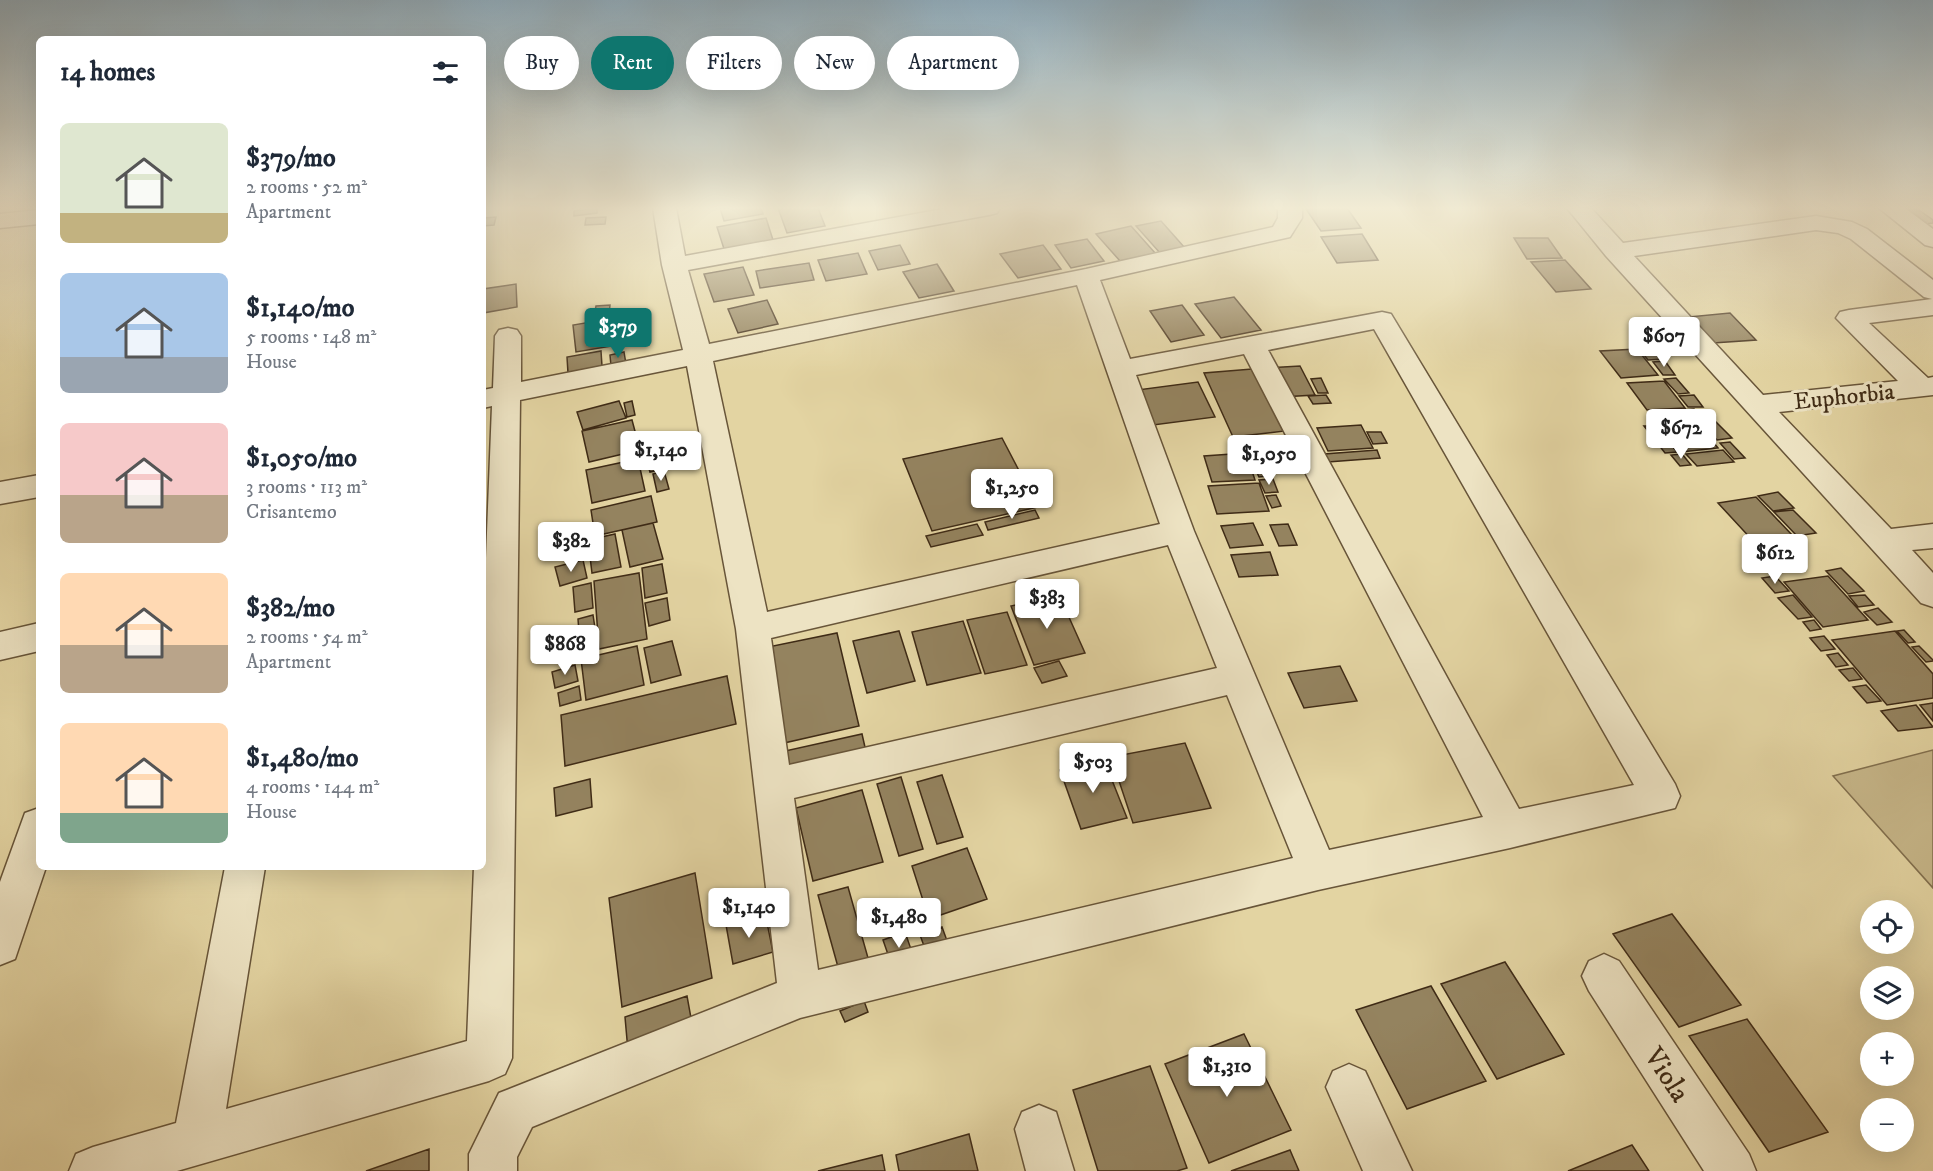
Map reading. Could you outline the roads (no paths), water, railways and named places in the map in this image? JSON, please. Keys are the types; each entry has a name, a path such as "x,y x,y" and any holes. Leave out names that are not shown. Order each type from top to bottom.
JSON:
{"street":[{"path":"687,263 674,265 698,355 753,629 800,996"},
{"path":"495,397 1145,263"},
{"path":"1626,263 1933,594"},
{"path":"1896,263 1933,292"},
{"path":"1086,276 1178,531 1318,871"},
{"path":"1927,387 1849,318 1933,307"},
{"path":"493,1171 493,1154 516,1110 800,996 1318,871 1661,796 1382,320 1119,370"},
{"path":"93,1171 489,1058 495,397 508,336"},
{"path":"1251,344 1510,830"},
{"name":"Euphorbia","path":"1756,405 1927,387"},
{"path":"0,493 36,487"},
{"path":"753,629 1178,531"},
{"path":"1884,542 1933,536"},
{"path":"0,646 36,639"},
{"path":"772,786 1240,677"},
{"path":"0,944 36,835"},
{"path":"197,1140 244,870"},
{"name":"Viola","path":"1604,976 1732,1171"},
{"path":"1349,1087 1388,1171"}]}
